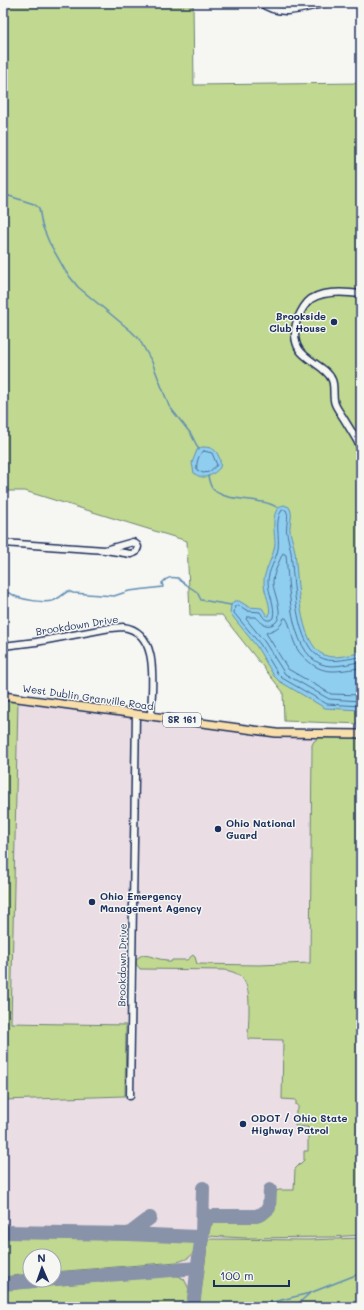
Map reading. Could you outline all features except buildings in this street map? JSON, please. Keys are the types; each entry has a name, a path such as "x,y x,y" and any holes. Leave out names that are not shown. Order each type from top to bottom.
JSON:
{"main road":[{"name":"West Dublin Granville Road","path":"3,696 276,733 361,734"}],"street":[{"path":"261,3 272,10 279,12 294,11 325,3"},
{"path":"361,294 347,292 332,293 320,295 311,299 304,306 297,321 295,336 296,345 301,352 332,378 335,403 361,448"},
{"path":"3,542 105,550"},
{"name":"Brookdown Drive","path":"3,646 36,642 110,628 122,627 132,630 145,641 149,647 151,656 152,671 150,716"},
{"name":"Brookdown Drive","path":"130,1096 136,714"}],"shaded area":[{"path":"18,701 320,737 311,750 312,837 310,963 259,965 140,963 304,968 361,1101 361,1307 3,1307 3,1100 134,1096 136,1026 11,1023","holes":["136,963 138,963 136,1008"]}],"green space":[{"path":"3,3 193,3 194,85 361,83 361,724 284,721 283,692 222,615 190,615 187,541 25,491 3,491"},
{"path":"3,699 18,701 11,1023 126,1025 125,1096 3,1100"},
{"path":"361,736 361,1235 332,1237 246,1238 208,1236 210,1227 215,1221 253,1221 267,1217 274,1205 276,1191 294,1190 295,1169 304,1160 304,1151 308,1151 308,1127 295,1126 296,1111 298,1110 296,1100 282,1099 283,1040 248,1039 248,995 246,983 242,978 232,972 224,970 140,969 136,964 136,959 142,955 145,955 171,962 172,960 187,960 193,955 197,964 259,965 310,963 312,745 314,741 320,737"},
{"path":"3,1232 190,1238 196,1241 191,1256 177,1262 62,1271 62,1248 22,1248 22,1275 3,1277"},
{"path":"361,1238 361,1307 199,1307 209,1239 308,1240"},
{"path":"175,1275 184,1279 189,1289 187,1307 3,1307 3,1290 26,1288 62,1288 62,1285"}],"water":[{"path":"202,447 212,448 216,451 220,460 220,468 209,476 204,477 194,473 192,463 197,450"},
{"path":"284,505 289,507 291,513 290,531 295,552 301,609 309,638 315,648 324,655 338,657 361,653 361,710 325,708 279,681 274,676 257,647 230,613 231,605 234,601 239,601 249,607 262,608 267,616 269,616 270,612 264,587 264,579 275,544 274,522 276,511 279,507"}],"waterway":[{"path":"3,194 34,204 39,208 42,225 49,242 66,272 78,287 139,339 152,362 169,406 191,434 199,450"},
{"path":"208,476 210,484 214,490 220,494 227,497 271,504 278,508"},
{"path":"3,592 25,599 44,602 59,598 68,591 73,593 114,596 129,591 163,587 162,583 167,579 178,578 197,592 201,600 231,605"},
{"path":"253,1307 310,1293 361,1273"},
{"path":"294,1307 309,1294"}],"taxiway":[{"path":"3,1232 129,1234 197,1237 202,1239 203,1188"},
{"path":"193,1307 200,1246 207,1218 212,1216 256,1216 262,1214 269,1208 270,1190"},
{"path":"129,1234 150,1218"},
{"path":"62,1278 198,1268"},
{"path":"3,1284 22,1282"}],"place":[{"name":"Brookside Club House","path":"334,322"},
{"name":"Ohio National Guard","path":"218,829"},
{"name":"Ohio Emergency Management Agency","path":"92,902"},
{"name":"ODOT / Ohio State Highway Patrol","path":"243,1124"}]}
